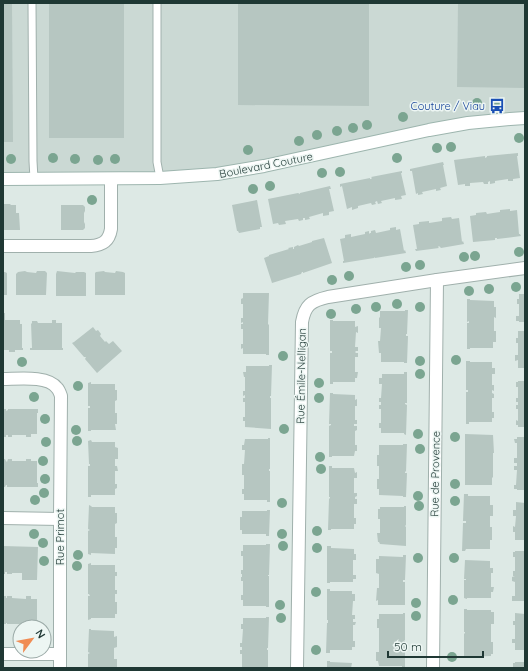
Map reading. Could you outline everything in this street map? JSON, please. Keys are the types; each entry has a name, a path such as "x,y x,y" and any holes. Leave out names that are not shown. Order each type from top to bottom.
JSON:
{"street":[{"name":"Boulevard Couture","path":"3,179 160,178 217,174 291,161 429,130 468,123 525,118"},
{"path":"3,246 91,246 99,245 106,241 110,236 112,229 111,179"},
{"name":"Rue Émile-Nelligan","path":"297,668 302,322 304,313 310,304 318,299 525,268"},
{"name":"Rue de Provence","path":"433,668 437,280"},
{"name":"Rue Primot","path":"3,379 37,379 47,381 57,386 61,396 60,668"},
{"path":"3,518 60,519"},
{"path":"3,654 60,654"}],"lane":[{"path":"32,3 34,179"},
{"path":"157,3 158,162 160,178"}],"shaded area":[{"path":"3,3 525,3 525,120 468,123 160,178 3,178"}],"building":[{"path":"3,3 12,3 13,142 3,142"},
{"path":"49,3 124,3 124,138 49,138"},
{"path":"238,3 369,3 369,106 238,105"},
{"path":"458,3 525,3 525,88 457,87"},
{"path":"518,153 517,156 520,178 513,179 513,181 508,181 508,179 495,181 495,183 490,184 490,181 488,184 484,184 483,182 470,183 470,186 465,186 465,184 458,185 454,160 485,156 485,158 487,156"},
{"path":"443,162 447,186 440,188 441,190 436,191 436,189 422,192 423,194 416,194 412,171 410,171 410,169"},
{"path":"402,171 401,173 406,195 401,196 402,199 395,200 395,198 381,201 382,203 378,204 377,201 375,202 376,204 372,205 371,203 358,206 358,208 352,210 352,207 347,209 342,186 340,187 340,184 371,179 371,177"},
{"path":"330,186 331,189 329,189 334,211 329,212 329,215 323,216 323,213 309,217 310,219 305,220 305,218 303,218 303,220 299,221 298,219 285,221 286,224 273,224 268,199 298,193 300,194"},
{"path":"257,200 262,227 260,227 260,229 239,233 237,231 232,205"},
{"path":"3,204 16,205 16,213 19,213 20,230 3,230"},
{"path":"61,205 83,205 85,207 85,228 83,230 61,230"},
{"path":"510,209 510,211 517,210 519,234 521,236 495,238 495,240 473,242 470,216 476,215 476,213 486,212 487,214"},
{"path":"451,217 452,219 459,218 462,242 463,241 464,244 441,248 439,246 439,248 416,251 415,249 417,249 413,225 419,224 419,222 429,221 429,223 442,221 442,218"},
{"path":"396,227 396,230 400,229 404,251 405,250 406,253 343,263 344,261 340,239 345,238 345,235 351,234 351,237 365,234 365,232 369,231 369,234 371,231 375,230 376,233"},
{"path":"324,238 332,263 272,283 264,258 289,249 288,248 293,247 294,249 294,247 298,245 299,246"},
{"path":"25,271 36,273 37,271 45,271 47,273 46,295 16,295 16,274 18,272"},
{"path":"57,271 86,273 86,296 56,296"},
{"path":"104,271 125,273 125,295 95,295 95,273"},
{"path":"3,272 7,273 7,295 3,295"},
{"path":"243,293 269,293 269,355 243,354 241,344 243,344 243,329 241,329 241,324 243,324 243,322 241,323 241,318 243,318 243,304 241,304 241,299 243,298"},
{"path":"519,294 525,294 525,322 516,321 516,316 519,316 519,304 517,304 517,299 519,299"},
{"path":"467,299 494,301 494,307 496,307 494,331 496,331 496,342 493,342 493,348 467,349 467,323 469,323 469,321 467,322"},
{"path":"408,310 406,334 406,336 408,336 407,363 381,362 381,353 379,353 378,341 380,341 381,328 379,328 380,311"},
{"path":"3,313 5,313 5,320 20,320 20,324 22,324 23,350 9,352 9,350 3,350"},
{"path":"52,320 56,320 56,323 62,323 63,350 30,350 30,348 32,348 32,321 37,321 38,323 52,323"},
{"path":"330,320 355,321 355,327 358,326 355,347 358,347 358,351 355,352 358,353 358,357 355,357 355,372 358,372 355,382 333,382 333,384 330,384 330,353 332,353 332,351 330,351"},
{"path":"93,327 96,331 98,330 101,334 100,336 105,342 106,341 109,344 113,341 122,351 97,373 85,359 86,357 84,357 72,343"},
{"path":"518,331 525,331 525,368 518,368 518,360 515,361 515,355 518,355 518,343 516,343 516,338 518,338"},
{"path":"466,361 492,362 492,368 495,368 495,374 492,374 492,385 494,385 494,391 492,390 492,393 494,394 494,398 492,398 492,412 494,412 494,418 492,418 492,422 469,422 469,424 466,424 466,392 468,392 468,390 466,390"},
{"path":"272,365 270,396 271,429 245,427 243,417 245,417 245,402 243,402 243,398 245,398 245,395 243,396 243,391 245,391 245,377 243,372 246,372 246,366"},
{"path":"404,372 407,372 407,403 405,403 407,405 406,435 404,433 381,433 379,423 381,423 381,409 379,409 379,405 381,405 381,402 379,402 379,398 381,398 382,384 379,384 379,378 382,378 382,374 404,374"},
{"path":"525,381 525,427 518,427 518,425 516,425 516,420 518,421 518,409 516,409 516,405 518,405 518,402 516,402 516,398 518,398 518,387 516,387 516,382"},
{"path":"91,382 91,384 115,384 115,390 117,390 117,400 115,401 115,413 117,413 117,424 115,424 116,430 88,431 88,408 90,408 90,406 88,406 88,383"},
{"path":"330,393 355,395 355,400 357,399 357,406 355,406 355,420 357,420 357,424 354,424 354,426 357,426 357,430 355,431 355,445 357,445 357,451 355,451 354,456 329,457 329,426 331,425 329,424"},
{"path":"3,409 6,409 6,411 8,409 38,409 37,434 31,434 31,437 26,437 26,435 12,435 12,437 8,437 8,435 6,435 6,437 3,437"},
{"path":"465,434 493,435 494,453 492,485 465,485"},
{"path":"517,437 525,437 525,490 514,489 514,485 516,485 517,470 514,470 514,466 517,466 517,463 514,463 514,458 517,458 517,443 515,443 514,439 517,439"},
{"path":"270,438 270,502 267,502 267,500 244,500 244,494 242,494 242,489 244,489 244,475 242,475 242,464 244,464 245,450 242,450 242,445 244,445 245,439"},
{"path":"91,440 92,442 115,442 115,447 118,448 118,459 115,459 115,466 117,466 118,471 115,471 115,484 117,484 117,488 115,489 115,495 91,495 91,497 88,497 88,466 90,466 90,464 88,441"},
{"path":"407,444 406,472 405,471 405,473 407,473 406,497 379,495 379,489 377,489 379,466 377,466 377,455 379,455 379,445"},
{"path":"3,459 7,462 8,459 12,459 12,461 26,461 26,459 31,459 31,461 37,461 38,487 7,487 6,485 3,487"},
{"path":"329,466 332,466 332,468 354,468 355,473 357,472 357,478 354,478 354,493 357,493 355,499 357,499 357,504 354,504 354,518 356,518 356,524 354,524 354,529 328,530 330,498"},
{"path":"464,494 468,494 468,496 490,496 490,505 493,505 493,516 490,516 492,540 490,540 490,549 466,549 465,551 462,551 463,523 466,523 466,521 463,521"},
{"path":"516,502 525,503 525,540 515,540 515,532 513,532 516,516 513,516 513,510 516,510"},
{"path":"89,505 92,507 115,507 115,513 117,513 115,537 117,537 117,548 115,548 115,554 88,554 88,531 90,530 88,529"},
{"path":"406,506 406,546 380,544 378,542 377,533 380,533 378,509 380,509 380,507"},
{"path":"270,510 269,536 266,536 266,534 242,534 242,530 240,530 240,517 242,517 242,511"},
{"path":"270,544 268,575 269,607 243,606 243,600 241,600 241,595 243,595 243,581 241,581 241,570 243,570 243,556 241,556 241,551 243,551 243,545"},
{"path":"3,546 38,547 37,580 22,580 22,573 7,574 7,572 5,572 5,574 3,574"},
{"path":"327,546 331,546 331,548 354,549 356,560 353,560 353,575 356,575 356,579 353,579 353,582 327,583"},
{"path":"525,551 525,601 512,601 512,596 515,596 515,582 512,581 512,577 515,576 513,576 513,571 515,571 515,557 513,557 513,552"},
{"path":"403,555 406,555 405,580 403,580 403,582 405,582 405,605 378,605 378,600 376,601 377,588 379,588 379,574 376,573 376,559 379,559 379,556 403,557"},
{"path":"465,560 490,561 490,568 493,568 493,573 491,573 491,587 494,587 493,592 491,592 491,598 464,598 464,580 466,580 464,579"},
{"path":"91,563 91,565 115,565 115,572 117,572 117,576 115,576 115,590 117,590 117,594 115,594 115,602 117,602 117,614 115,614 115,618 91,618 88,620 88,596 90,596 88,594 88,564"},
{"path":"327,589 330,589 330,591 352,591 352,594 355,594 352,615 355,615 353,622 356,622 355,625 353,625 353,641 355,641 355,647 352,647 352,650 330,650 330,653 326,653 328,623"},
{"path":"3,596 6,596 6,598 7,596 12,596 12,598 26,599 26,596 31,596 31,599 37,599 37,619 12,619 12,624 3,624"},
{"path":"464,609 491,610 491,612 494,612 494,624 491,624 493,654 491,654 491,656 464,657"},
{"path":"405,613 405,668 402,666 379,666 378,661 376,661 376,652 379,652 379,628 377,628 377,619 379,619 379,614"},
{"path":"515,613 525,614 525,650 515,650 515,643 512,643 512,639 515,639 515,625 513,625 513,621 515,621"},
{"path":"269,617 267,648 268,668 242,668 242,654 240,654 240,650 242,650 242,647 240,647 240,643 242,643 243,629 241,629 241,624 243,624 243,618"},
{"path":"89,629 114,631 114,637 117,636 117,647 114,648 114,659 117,659 117,668 88,668 88,654 90,653 88,652"},
{"path":"327,661 352,663 351,668 327,668"},
{"path":"525,662 525,668 513,668 513,663"}],"place":[{"name":"Couture / Viau","path":"497,106"}]}
